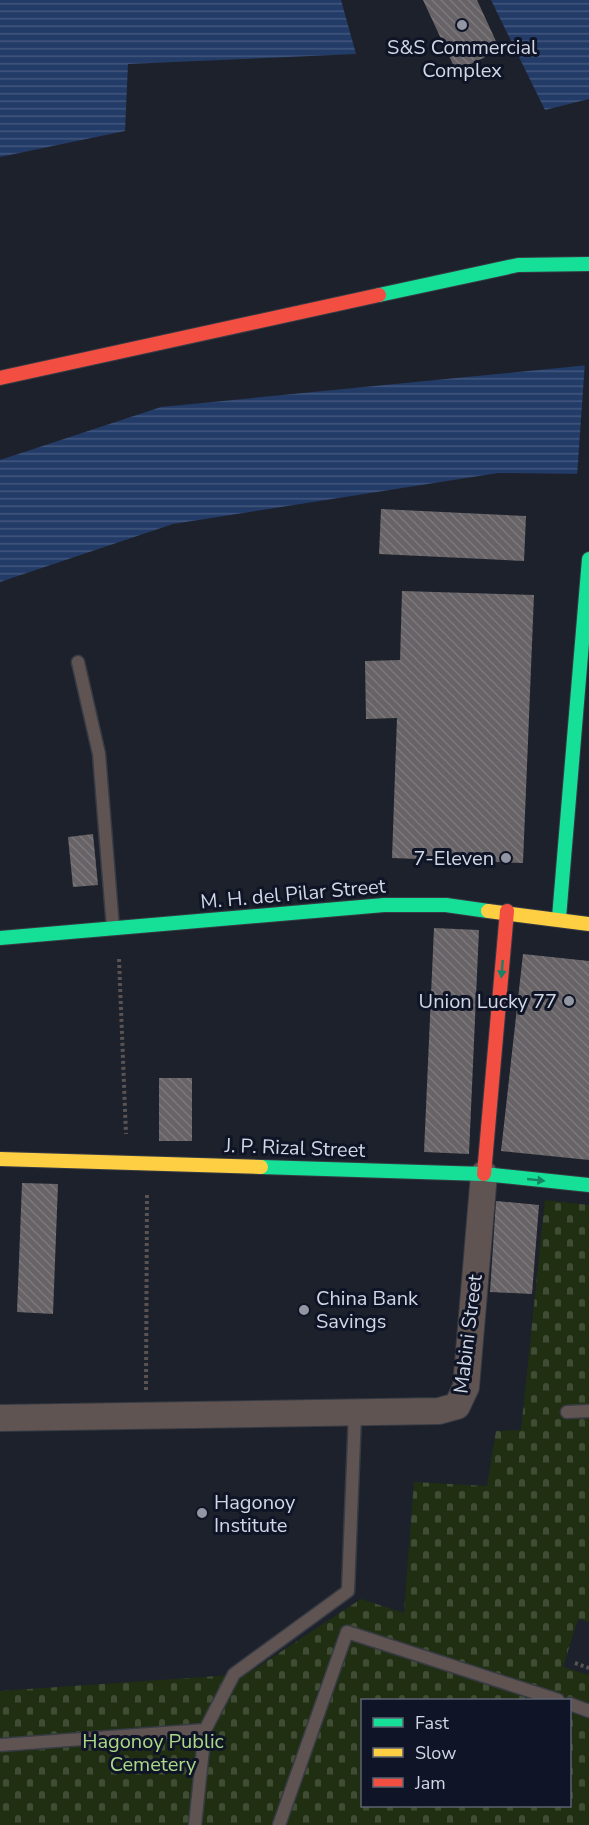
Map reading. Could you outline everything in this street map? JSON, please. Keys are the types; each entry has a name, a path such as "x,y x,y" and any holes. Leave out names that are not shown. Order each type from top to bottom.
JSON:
{"street":[{"path":"0,378 518,265 589,264"},
{"path":"559,918 589,559"},
{"name":"M. H. del Pilar Street","path":"0,938 384,905 446,905 507,911 589,924"},
{"name":"Mabini Street","path":"0,1418 355,1414 450,1410 462,1399 507,911"},
{"name":"J. P. Rizal Street","path":"0,1159 484,1174 589,1185"}],"lane":[{"path":"78,662 99,754 115,928"},
{"path":"567,1412 589,1411"},
{"path":"195,1825 205,1730 234,1674 348,1591 355,1414"},
{"path":"279,1825 347,1632 552,1699"},
{"path":"571,1704 589,1711"},
{"path":"0,1745 205,1730"}],"path":[{"path":"115,928 127,1162"},
{"path":"146,1415 148,1162"},
{"path":"575,1663 589,1668"}],"green space":[{"name":"Hagonoy Public Cemetery","path":"545,1200 589,1205 589,1622 578,1619 563,1667 589,1675 589,1825 0,1825 0,1691 247,1674 361,1599 404,1613 414,1482 487,1486 496,1431 521,1430"}],"water":[{"path":"0,0 341,0 356,54 128,64 125,131 0,157"},
{"path":"491,0 589,0 589,99 545,110"},
{"path":"589,365 589,474 498,473 173,524 0,582 0,460 161,407"}],"pier":[{"path":"585,362 589,362 589,477 577,477"}],"building":[{"name":"S&S Commercial Complex","path":"423,0 477,0 500,50 456,71"},
{"path":"381,509 526,516 524,561 379,554"},
{"path":"402,591 534,595 523,863 392,858 397,718 366,719 365,661 400,660"},
{"path":"93,834 98,885 73,887 68,837"},
{"path":"434,928 479,930 469,1154 424,1152"},
{"path":"523,954 589,961 589,1160 501,1151"},
{"path":"159,1078 192,1078 192,1141 159,1141"},
{"path":"22,1183 58,1184 53,1314 17,1312"},
{"path":"496,1201 539,1205 532,1294 490,1292"}],"traffic: fast":[{"path":"379,295 518,265 589,264"},
{"path":"559,918 589,559"},
{"path":"0,938 384,905 446,905 488,911"},
{"path":"261,1167 484,1174 589,1185"}],"traffic: slow":[{"path":"488,911 589,924"},
{"path":"0,1159 261,1167"}],"traffic: jam":[{"path":"0,378 379,295"},
{"path":"484,1174 507,911"}],"place":[{"name":"S&S Commercial Complex","path":"462,25"},
{"name":"7-Eleven","path":"506,858"},
{"name":"Union Lucky 77","path":"569,1001"},
{"name":"China Bank Savings","path":"304,1310"},
{"name":"Hagonoy Institute","path":"202,1513"}]}
